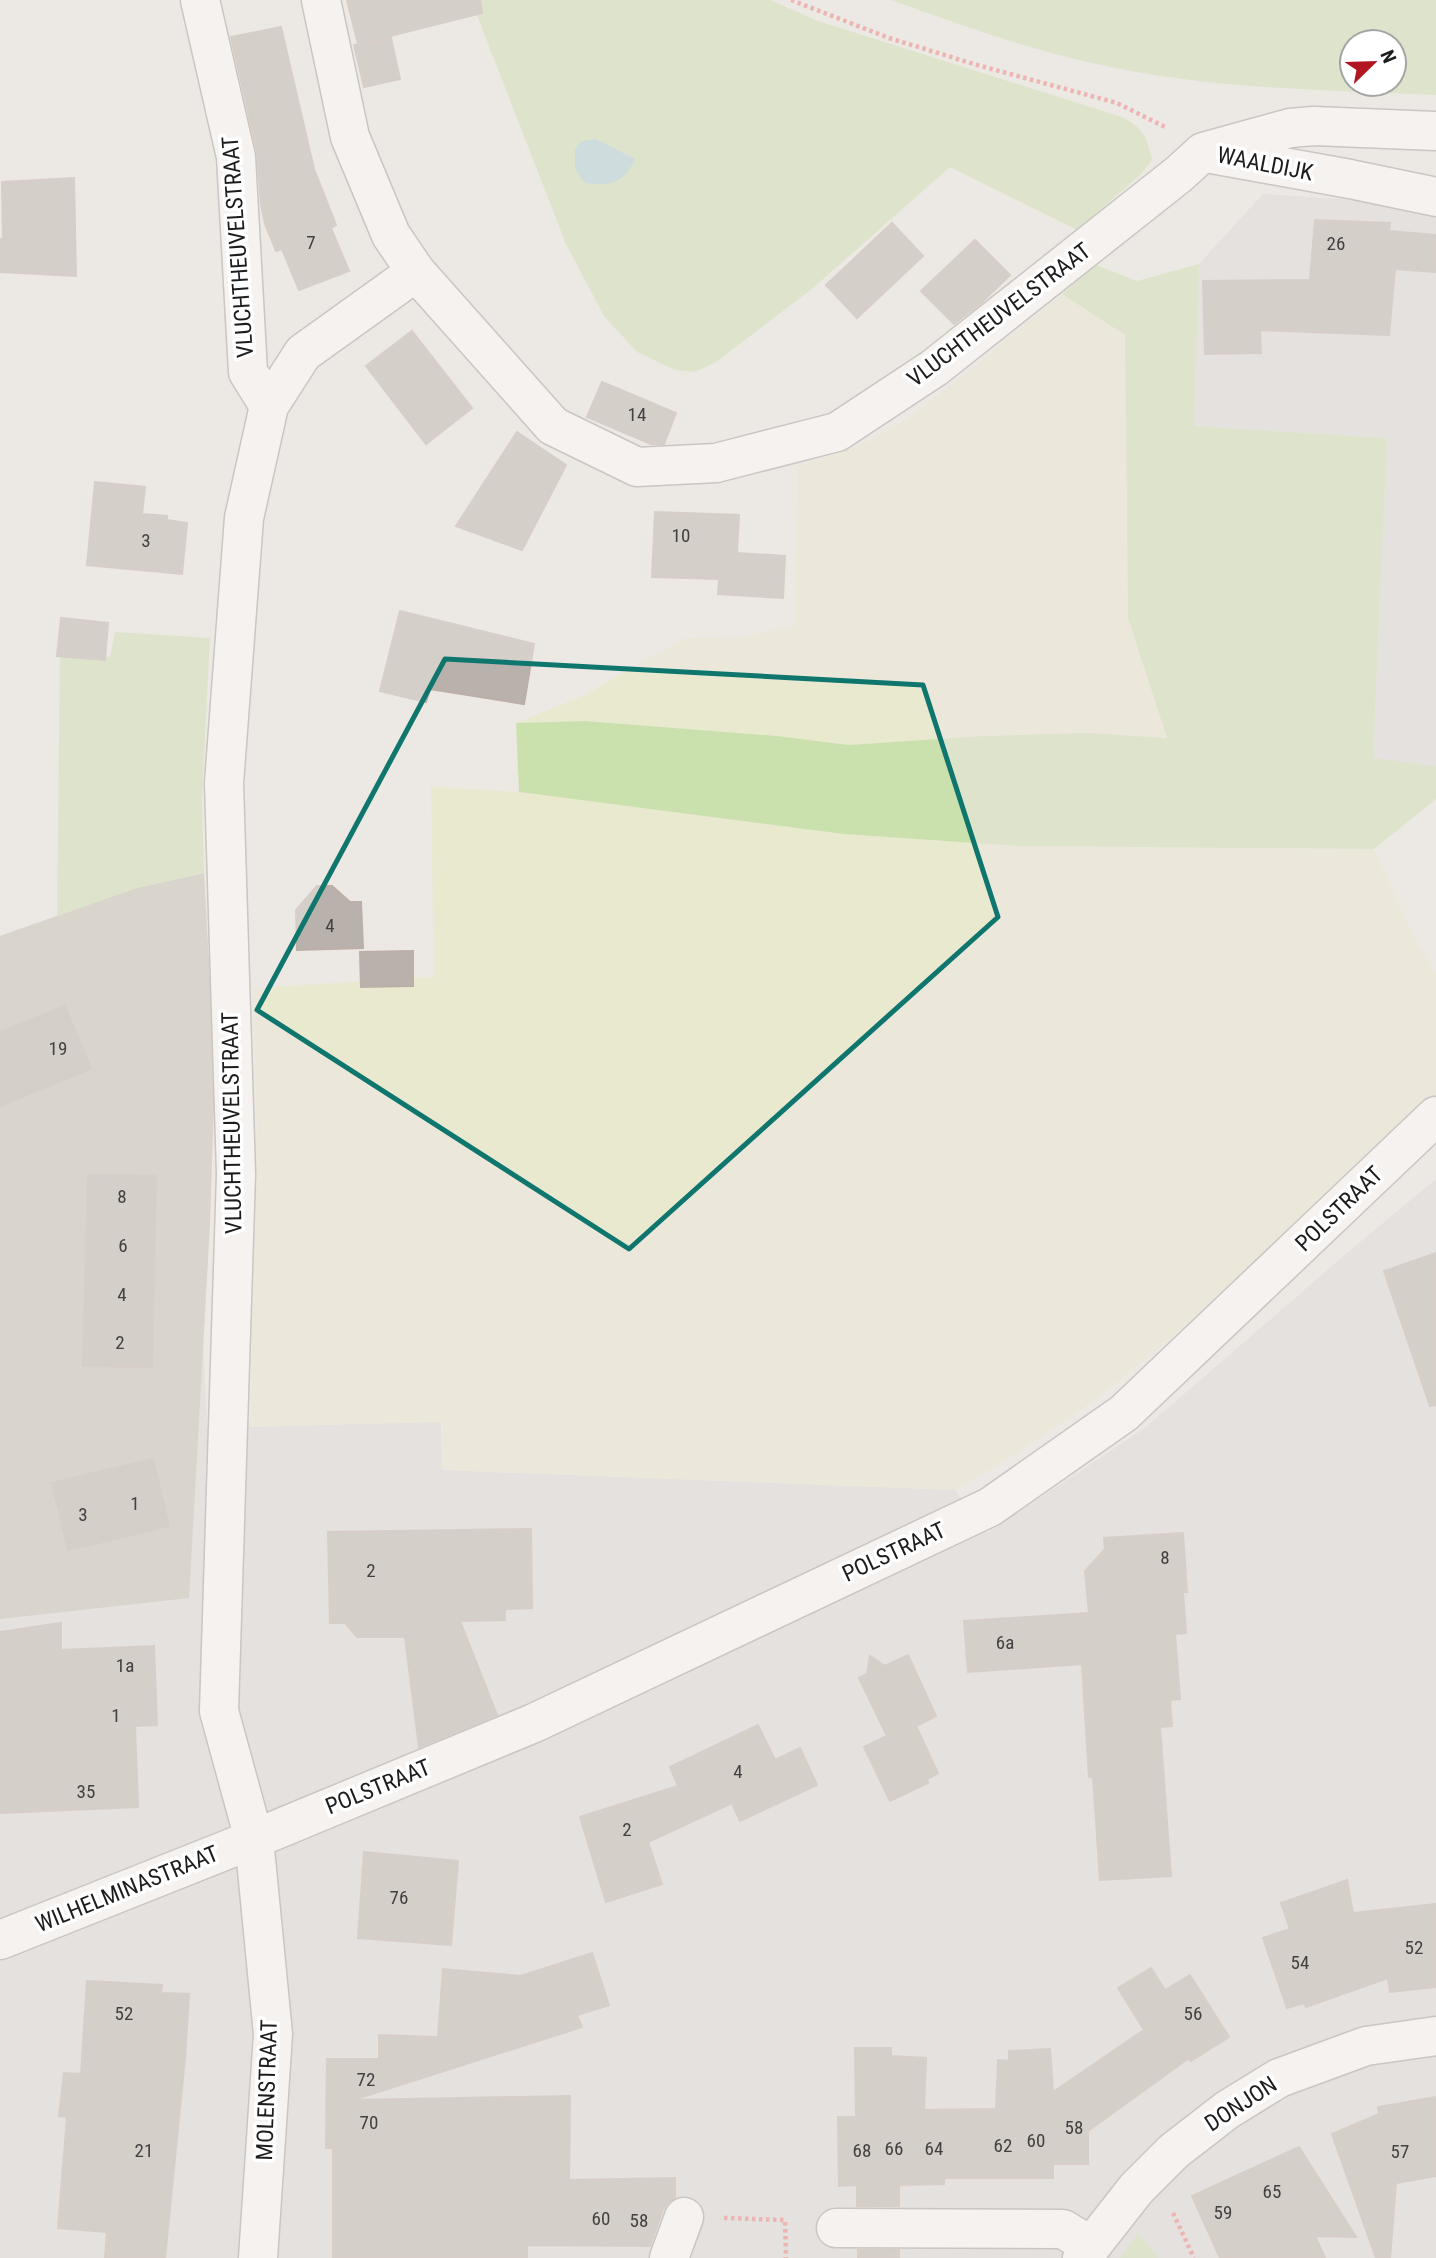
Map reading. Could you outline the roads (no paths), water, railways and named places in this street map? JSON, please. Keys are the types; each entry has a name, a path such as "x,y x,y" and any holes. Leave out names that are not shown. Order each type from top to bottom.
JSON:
{"street":[{"name":"VLUCHTHEUVELSTRAAT","path":"200,0 236,157 248,372 269,407"},
{"name":"VLUCHTHEUVELSTRAAT","path":"321,0 350,137 391,234 416,272 553,426 637,467 716,463 837,432 934,368 1179,174 1203,152"},
{"name":"WAALDIJK","path":"1203,152 1290,128 1314,126 1436,131"},
{"name":"WAALDIJK","path":"1203,152 1436,197"},
{"name":"VLUCHTHEUVELSTRAAT","path":"254,1839 219,1711 236,1174 225,783 244,518 269,407 303,353 416,272"},
{"name":"POLSTRAAT","path":"254,1839 534,1723 990,1507 1125,1413 1436,1116"},
{"name":"WILHELMINASTRAAT","path":"0,1940 254,1839"},
{"name":"MOLENSTRAAT","path":"254,1839 273,2034 258,2258"},
{"name":"DONJON","path":"836,2228 1063,2229 1087,2252 1136,2189 1174,2151 1237,2103 1279,2078 1366,2046 1436,2036"},
{"path":"669,2258 684,2217"}],"water":[{"path":"596,139 635,159 626,173 615,182 585,183 575,169 575,149 582,141"}]}
